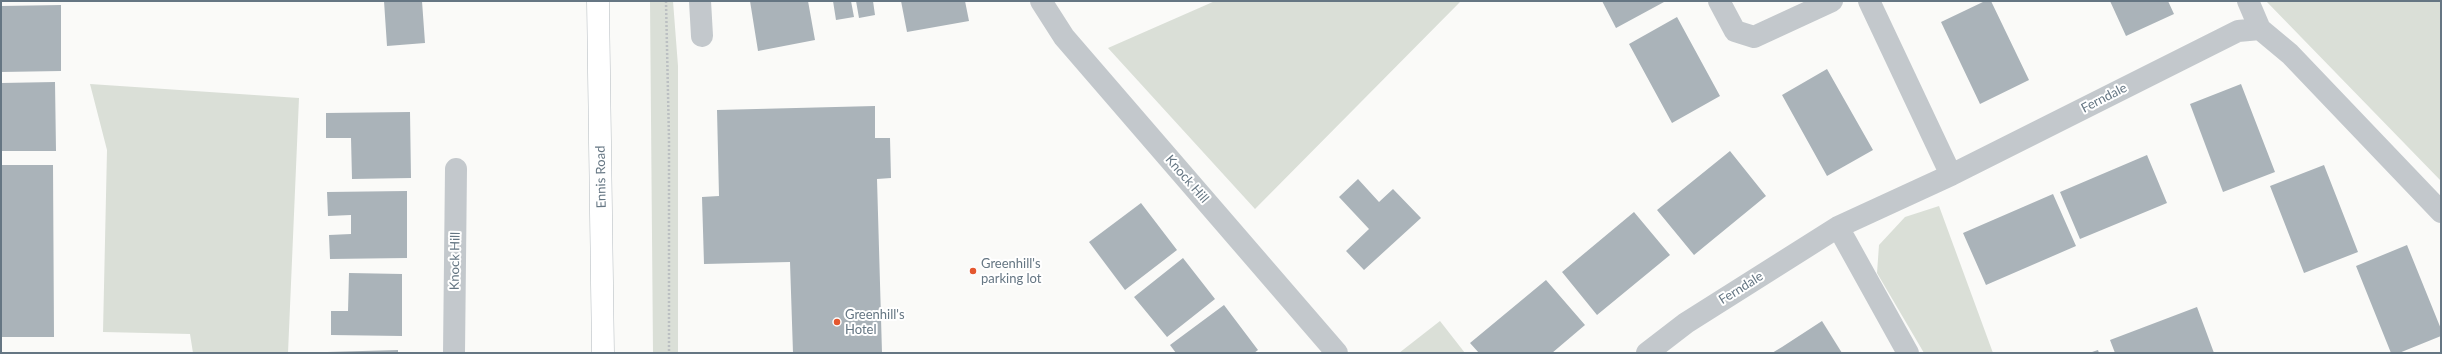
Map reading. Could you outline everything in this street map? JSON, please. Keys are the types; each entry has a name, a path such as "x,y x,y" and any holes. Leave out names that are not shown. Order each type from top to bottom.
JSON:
{"main road":[{"name":"Ennis Road","path":"598,1 603,353"}],"street":[{"path":"700,1 702,36"},
{"name":"Knock Hill","path":"1041,1 1064,37 1337,353"},
{"path":"1719,1 1735,32 1754,37 1832,1"},
{"path":"1869,1 1951,175"},
{"path":"2248,1 2260,29 2290,54 2441,212"},
{"name":"Ferndale","path":"1647,353 1686,323 1838,227 1951,175 2238,31 2260,29"},
{"name":"Knock Hill","path":"454,353 456,169"},
{"path":"1838,227 1908,353"}],"path":[{"path":"666,1 669,139 669,353"}],"shaded area":[{"path":"650,1 673,1 678,66 678,353 653,353"},
{"path":"1215,1 1461,1 1255,209 1108,48"},
{"path":"2266,1 2441,1 2441,181"},
{"path":"90,84 299,98 288,353 193,353 190,334 103,332 107,150"},
{"path":"1939,206 1993,353 1924,353 1877,273 1879,245 1905,217"},
{"path":"1440,321 1465,353 1399,353"}],"building":[{"path":"384,1 422,1 425,43 387,46"},
{"path":"750,1 808,1 815,40 758,51"},
{"path":"833,1 851,1 854,17 836,20"},
{"path":"856,1 873,1 875,15 859,18"},
{"path":"901,1 965,1 969,21 907,32"},
{"path":"1602,1 1663,1 1664,2 1616,28"},
{"path":"1985,1 1991,1 2029,80 1980,104 1941,22"},
{"path":"2110,1 2168,1 2174,14 2126,36"},
{"path":"61,5 61,71 1,72 1,6"},
{"path":"1677,17 1720,96 1672,123 1629,44"},
{"path":"1827,69 1873,150 1827,176 1782,95"},
{"path":"55,82 56,151 1,151 1,83"},
{"path":"2241,84 2275,172 2223,192 2190,104"},
{"path":"875,106 875,138 890,138 891,178 877,179 882,353 793,353 790,262 704,264 702,197 719,196 717,110"},
{"path":"410,112 411,178 352,179 351,138 326,138 326,113"},
{"path":"1730,151 1766,196 1694,255 1657,210"},
{"path":"2147,155 2167,203 2080,239 2060,192"},
{"path":"1,165 53,165 54,337 1,337"},
{"path":"2324,165 2358,252 2304,273 2270,186"},
{"path":"1358,179 1379,202 1393,189 1421,218 1364,270 1346,251 1369,229 1339,197"},
{"path":"407,191 407,258 330,259 329,235 351,234 351,215 328,216 327,192"},
{"path":"2053,194 2076,246 1986,285 1963,233"},
{"path":"1141,203 1177,250 1125,290 1089,242"},
{"path":"1634,212 1670,255 1597,315 1562,272"},
{"path":"2407,245 2441,329 2441,336 2399,353 2391,353 2356,266"},
{"path":"1183,258 1215,299 1167,337 1134,297"},
{"path":"349,273 402,274 402,336 331,335 331,311 348,311"},
{"path":"1546,280 1585,325 1552,353 1479,353 1470,343"},
{"path":"1224,305 1258,350 1254,353 1176,353 1170,345"},
{"path":"2197,307 2214,353 2115,353 2110,340"},
{"path":"1822,321 1842,353 1772,353 1782,347"},
{"path":"398,350 398,353 327,352"},
{"path":"2098,350 2099,353 2089,353"}],"place":[{"name":"Greenhill's parking lot","path":"973,271"},
{"name":"Greenhill's Hotel","path":"837,322"}]}
